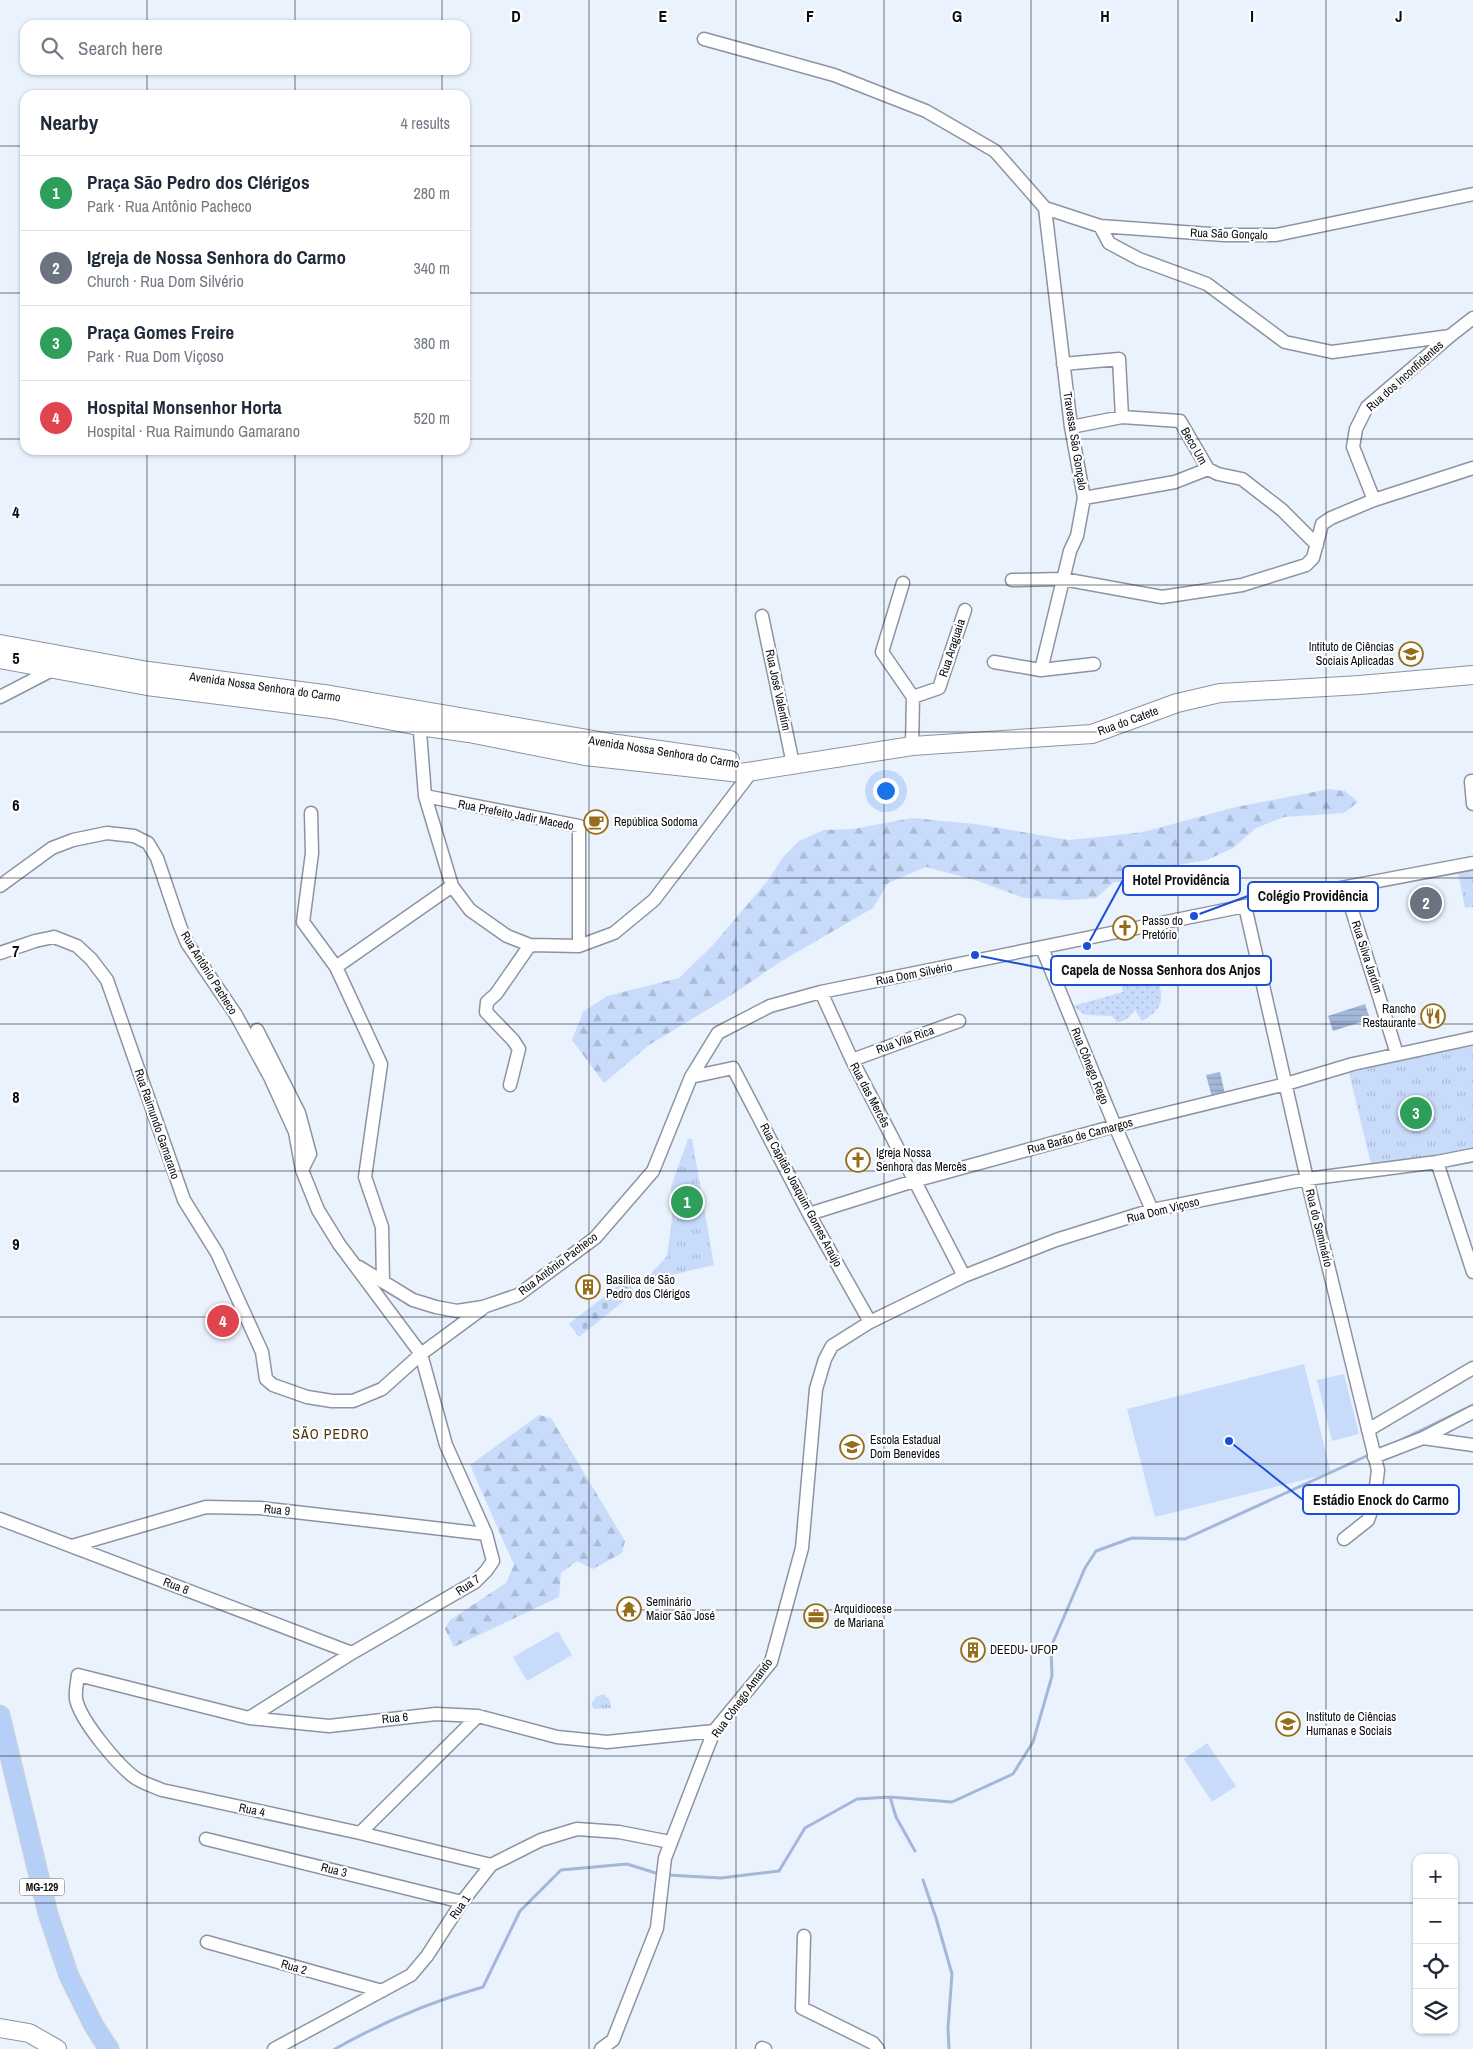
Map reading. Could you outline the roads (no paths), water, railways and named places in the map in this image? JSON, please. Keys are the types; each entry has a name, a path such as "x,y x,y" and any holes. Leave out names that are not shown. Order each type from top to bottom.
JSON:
{"main road":[{"name":"MG-129","path":"0,1715 48,1914 66,1967 82,2003 108,2049"}],"street":[{"path":"704,39 834,75 926,111 995,151 1045,208"},
{"name":"Rua São Gonçalo","path":"1045,208 1100,226 1224,235 1276,235 1473,194"},
{"name":"Travessa São Gonçalo","path":"1041,670 1070,551 1077,536 1084,498 1071,427 1045,208"},
{"path":"1100,226 1109,243 1139,259 1207,284 1285,342 1332,352 1450,336"},
{"name":"Rua dos Inconfidentes","path":"1374,500 1354,447 1356,429 1367,407 1473,318"},
{"path":"1063,364 1119,359 1122,417"},
{"name":"Beco Um","path":"1071,427 1122,417 1180,421 1208,469"},
{"path":"1012,580 1063,579 1162,597 1242,584 1306,565 1313,558 1322,524 1331,518 1374,500 1473,468"},
{"path":"1084,498 1174,482 1208,469 1218,474 1242,479 1282,510 1317,545"},
{"path":"903,583 882,652 913,697 912,746"},
{"name":"Rua Araguaia","path":"913,697 939,688 965,610"},
{"name":"Rua José Valentim","path":"762,616 793,764"},
{"name":"Avenida Nossa Senhora do Carmo","path":"0,644 147,686 205,685 331,702 419,719 469,732 586,748 741,773 752,771"},
{"name":"Avenida Nossa Senhora do Carmo","path":"0,660 56,661"},
{"path":"0,697 56,661"},
{"path":"994,662 1041,670 1094,664"},
{"name":"Rua do Catete","path":"752,771 912,746 1092,734 1177,703 1220,693 1360,685 1473,675"},
{"path":"419,719 425,796 452,886 470,910 507,936 530,945 579,946 614,933 654,900 752,771"},
{"path":"1473,780 1471,781 1473,804"},
{"name":"Rua Prefeito Jadir Macedo","path":"425,796 579,826 579,946"},
{"path":"311,813 312,853 303,922 336,967 381,1064 364,1177 382,1227 383,1282"},
{"name":"Rua Antônio Pacheco","path":"0,886 52,848 73,840 107,833 134,836 148,843 157,858 187,943 236,1015 270,1077 295,1132 302,1170 318,1210 339,1244 421,1354"},
{"name":"Rua Dom Silvério","path":"664,1145 691,1077 718,1034 770,1006 821,992 1245,906 1473,863"},
{"path":"336,967 452,886"},
{"name":"Rua Silva Jardim","path":"1345,888 1398,1054"},
{"name":"Rua do Seminário","path":"1245,906 1307,1179 1378,1470 1374,1503 1368,1520 1344,1539"},
{"name":"Rua Raimundo Gamarano","path":"0,953 36,940 54,937 77,946 91,958 107,980 184,1200 213,1245 262,1352 266,1379 273,1386 307,1397 332,1401 352,1400 382,1389 421,1354"},
{"path":"510,1085 519,1049 513,1040 486,1012 487,1002 496,994 530,945"},
{"name":"Rua Cônego Rego","path":"1042,948 1115,1126 1152,1210"},
{"name":"Rua das Mercês","path":"821,992 852,1060 964,1276"},
{"name":"Rua Vila Rica","path":"852,1060 959,1020"},
{"path":"256,1030 299,1113 310,1154 302,1170"},
{"name":"Rua Barão de Camargos","path":"809,1214 914,1181 1115,1126 1286,1084 1353,1064 1473,1038"},
{"name":"Rua Capitão Joaquim Gomes Araújo","path":"691,1077 733,1068 809,1214 870,1322"},
{"name":"Rua Antônio Pacheco","path":"358,1268 413,1300 457,1311 483,1307 518,1295 595,1238 653,1171 664,1145"},
{"name":"Rua Dom Viçoso","path":"870,1322 964,1276 1056,1240 1152,1210 1307,1179 1473,1156"},
{"path":"1437,1162 1470,1251 1473,1272"},
{"path":"421,1354 483,1307"},
{"name":"Rua Cônego Amando","path":"601,2049 615,2044 657,1928 664,1858 714,1731 771,1662 802,1548 816,1389 825,1359 832,1346 870,1322"},
{"name":"Rua 7","path":"249,1718 352,1653 475,1582 486,1572 493,1561 486,1534 446,1445 421,1354"},
{"path":"1369,1436 1473,1368"},
{"path":"1374,1457 1423,1438 1473,1412"},
{"path":"1423,1438 1473,1445"},
{"name":"Rua 9","path":"72,1546 206,1507 260,1508 486,1534"},
{"name":"Rua 8","path":"0,1519 352,1653"},
{"name":"Rua 6","path":"78,1676 249,1718 329,1726 436,1714 478,1716 557,1737 607,1742 714,1731"},
{"name":"Rua 4","path":"78,1676 76,1698 87,1723 108,1750 134,1777 162,1790 360,1833 491,1865"},
{"path":"360,1833 478,1716"},
{"name":"Rua 1","path":"274,2049 411,1975 427,1956 462,1902 491,1865 541,1840 578,1829 620,1832 670,1842"},
{"name":"Rua 3","path":"206,1839 462,1902"},
{"path":"804,1936 802,2008 873,2043 878,2049"},
{"name":"Rua 2","path":"207,1942 382,1991"},
{"path":"0,2028 29,2033 57,2049"}],"waterway":[{"path":"1399,1441 1473,1405"},
{"path":"667,1875 721,1878 779,1871 805,1828 857,1799 890,1797 952,1802 1013,1774 1033,1742 1052,1676 1051,1647 1085,1568 1096,1551 1132,1538 1185,1539 1371,1454"},
{"path":"890,1797 896,1817 915,1851"},
{"path":"335,2049 370,2030 407,2014 483,1987 520,1911 561,1870 627,1864 659,1874"},
{"path":"923,1880 952,1974 948,2028 949,2049"}],"place":[{"name":"Intituto de Ciências Sociais Aplicadas","path":"1411,654"},
{"name":"República Sodoma","path":"596,822"},
{"name":"Igreja de Nossa Senhora do Carmo","path":"1426,903"},
{"name":"Colégio Providência","path":"1194,916"},
{"name":"Passo do Pretório","path":"1125,928"},
{"name":"Hotel Providência","path":"1087,946"},
{"name":"Capela de Nossa Senhora dos Anjos","path":"975,955"},
{"name":"Rancho Restaurante","path":"1433,1016"},
{"name":"Praça Gomes Freire","path":"1416,1113"},
{"name":"Igreja Nossa Senhora das Mercês","path":"858,1160"},
{"name":"Praça São Pedro dos Clérigos","path":"687,1202"},
{"name":"Basílica de São Pedro dos Clérigos","path":"588,1287"},
{"name":"Hospital Monsenhor Horta","path":"223,1321"},
{"name":"Estádio Enock do Carmo","path":"1229,1441"},
{"name":"Escola Estadual Dom Benevides","path":"852,1447"},
{"name":"Seminário Maior São José","path":"629,1609"},
{"name":"Arquidiocese de Mariana","path":"816,1616"},
{"name":"DEEDU- UFOP","path":"973,1650"},
{"name":"Instituto de Ciências Humanas e Sociais","path":"1288,1724"}],"district":[{"name":"SÃO PEDRO","path":"331,1434"}]}
